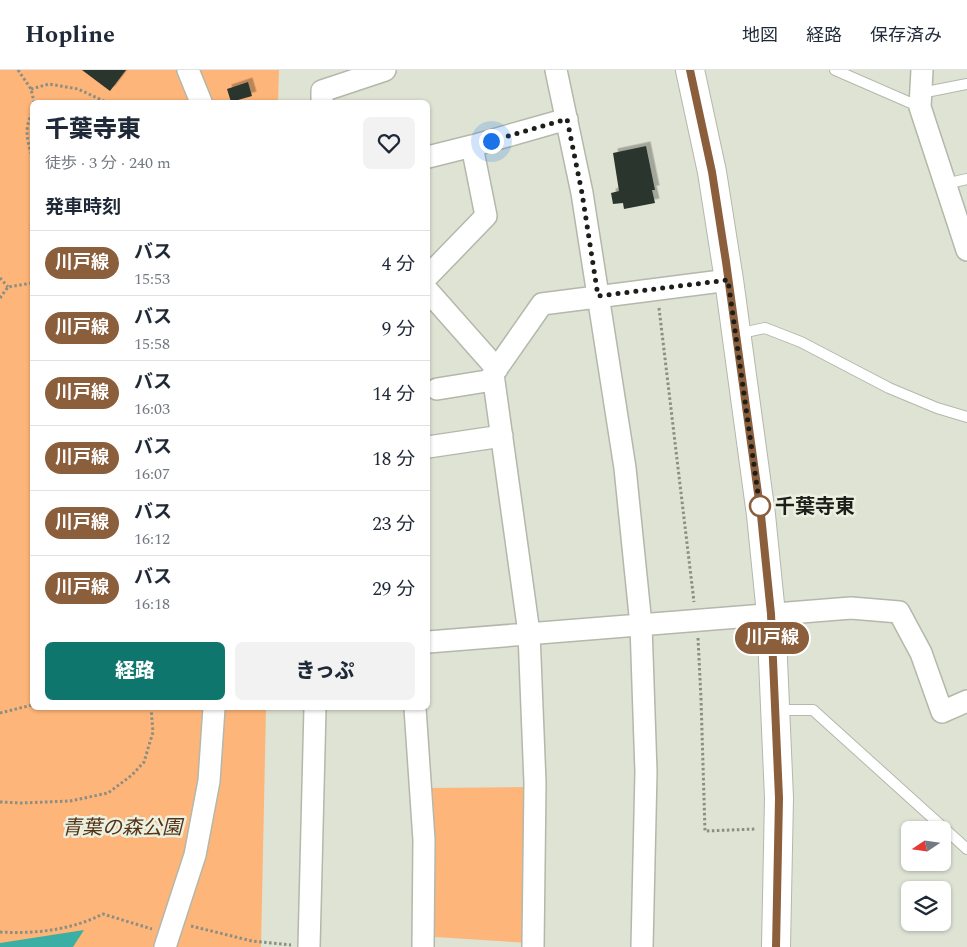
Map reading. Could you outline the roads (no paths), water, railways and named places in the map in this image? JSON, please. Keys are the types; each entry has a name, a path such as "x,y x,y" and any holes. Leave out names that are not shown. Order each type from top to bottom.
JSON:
{"main road":[{"path":"690,70 712,172 761,515 771,614 779,798 776,947"}],"street":[{"path":"188,70 201,100"},
{"path":"322,100 322,90 385,70"},
{"path":"556,70 582,193 625,468 641,624 646,772 642,947"},
{"path":"922,70 921,100 945,184 967,250"},
{"path":"430,156 567,119"},
{"path":"430,274 486,216 472,146"},
{"path":"438,389 495,374 542,304 728,280"},
{"path":"430,294 495,374 529,633 535,783 533,947"},
{"path":"430,447 502,436"},
{"path":"430,642 851,608 899,612 921,653 942,712 967,701"},
{"path":"169,934 195,855 209,781 214,710"},
{"path":"310,947 315,710"},
{"path":"415,710 424,840 423,947"}],"lane":[{"path":"840,71 921,100 967,84"},
{"path":"945,184 967,179"},
{"path":"736,334 766,328 801,342 888,388 936,408 967,417"},
{"path":"774,710 813,710 967,849"}],"water":[{"path":"84,930 73,947 0,947 0,943"}],"place":[{"name":"千葉寺東","path":"760,506"}],"park label":[{"name":"青葉の森公園","path":"122,827"}]}
